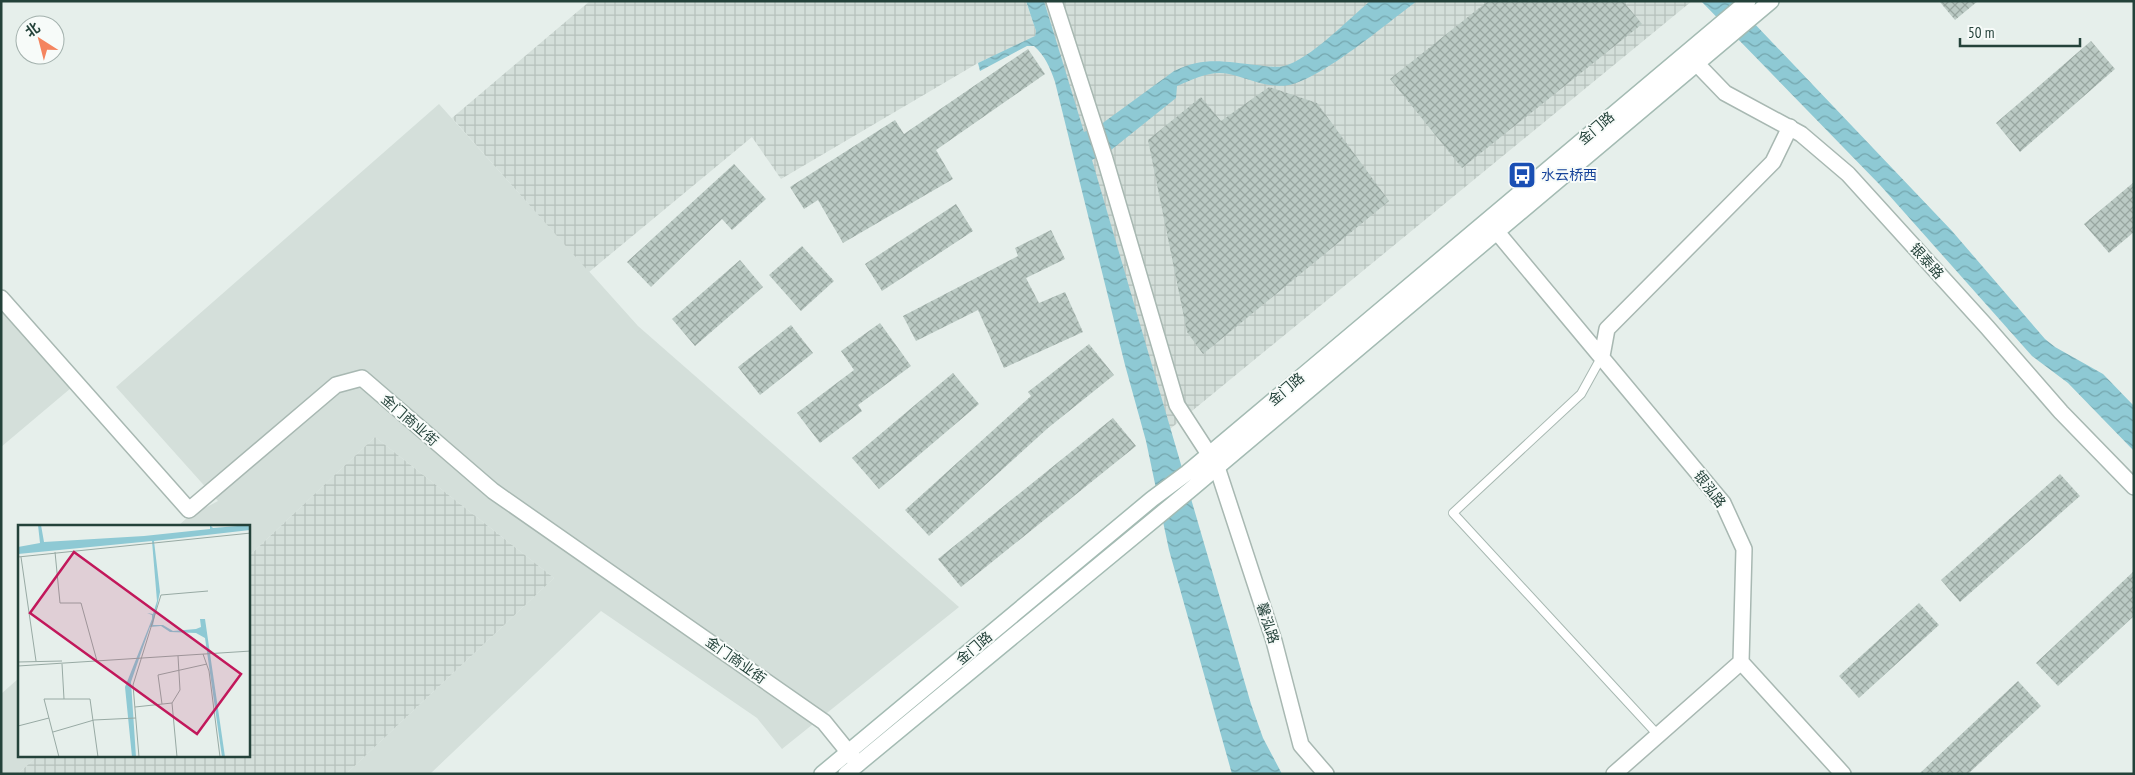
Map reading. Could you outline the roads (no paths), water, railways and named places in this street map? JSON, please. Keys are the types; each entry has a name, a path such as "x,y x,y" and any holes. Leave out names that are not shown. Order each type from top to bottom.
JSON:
{"street":[{"name":"馨泓路","path":"1054,1 1105,160 1178,405 1217,467 1274,641 1301,745 1326,774"},
{"name":"金门路","path":"822,774 1152,499 1187,473 1714,28 1750,6 1770,1"},
{"name":"金门路","path":"852,769 1190,490 1697,64 1725,40 1750,6"},
{"name":"银泰路","path":"1697,64 1725,93 1790,127 1827,155 1868,195 2061,412 2134,486"},
{"path":"1602,356 1607,329 1774,162 1790,127"},
{"name":"银泓路","path":"1497,232 1723,503 1744,549 1741,662"},
{"name":"金门商业街","path":"1,298 189,510 336,385 362,378 493,491 824,722 848,752 852,769"},
{"path":"1614,774 1741,662 1843,774"}],"lane":[{"path":"1602,356 1581,394 1453,513 1658,735"}],"water":[{"path":"1026,1 1044,1 1084,132 1100,125 1174,71 1185,66 1215,61 1270,67 1284,66 1317,48 1370,1 1417,1 1337,61 1303,80 1289,85 1273,86 1229,74 1216,73 1177,86 1176,98 1111,150 1092,160 1251,704 1263,738 1282,774 1232,774 1169,550 1146,441 1051,71 1038,50 1034,46 1027,46 980,71 978,63 1035,36 1036,31"},
{"path":"1701,1 1736,1 1751,20 1952,231 2045,339 2055,347 2103,374 2134,406 2134,451 2068,383 2032,356 1880,185"}],"place":[{"name":"水云桥西","path":"1522,175"}]}
